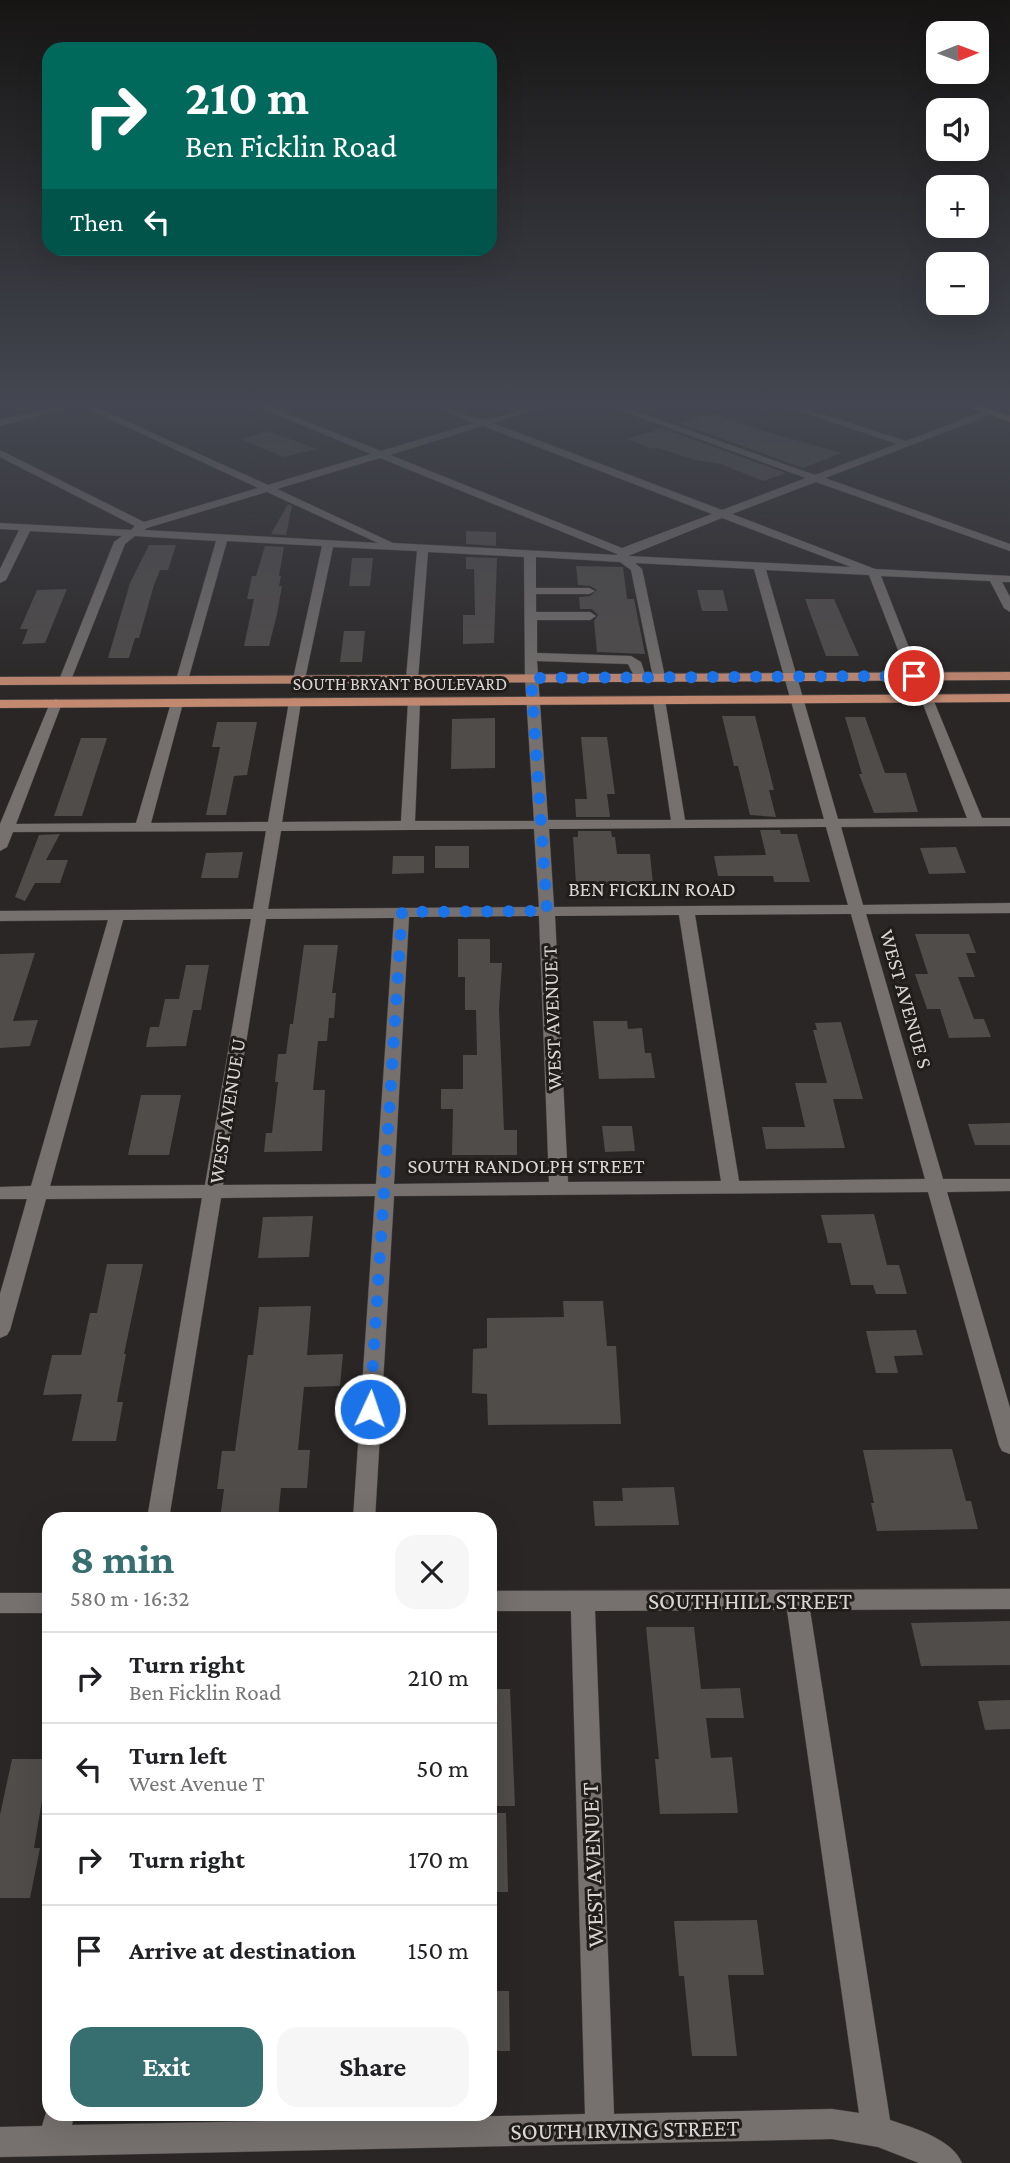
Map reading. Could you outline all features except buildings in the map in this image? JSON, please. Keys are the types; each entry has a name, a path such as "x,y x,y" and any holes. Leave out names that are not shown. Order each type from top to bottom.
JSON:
{"main road":[{"name":"SOUTH BRYANT BOULEVARD","path":"0,681 1010,676"},
{"name":"SOUTH BRYANT BOULEVARD","path":"0,704 1010,698"}],"street":[{"path":"99,508 139,530"},
{"path":"65,680 120,542 139,530 209,508"},
{"path":"311,508 397,547"},
{"path":"507,508 622,555 636,569 659,677"},
{"path":"705,508 874,572 914,676"},
{"path":"622,555 742,508"},
{"path":"899,508 1010,548"},
{"path":"0,526 139,530 222,538 530,554 622,555 759,566 1010,579"},
{"path":"0,580 26,528"},
{"path":"182,680 222,538"},
{"path":"299,679 328,544"},
{"path":"412,678 423,549"},
{"name":"WEST AVENUE T","path":"530,554 531,678 547,911 559,1189"},
{"name":"WEST AVENUE S","path":"759,566 1010,1445"},
{"path":"995,579 1010,608"},
{"path":"530,591 589,591"},
{"path":"530,616 590,616"},
{"path":"531,657 631,660 637,665 640,677"},
{"path":"927,699 976,822"},
{"path":"659,700 678,824"},
{"name":"WEST AVENUE U","path":"159,1512 295,702"},
{"path":"408,826 414,702"},
{"path":"0,847 4,828 56,703"},
{"path":"142,828 177,703"},
{"path":"4,828 1010,822"},
{"name":"BEN FICKLIN ROAD","path":"0,916 1010,908"},
{"path":"686,910 731,1187"},
{"path":"364,1512 402,912"},
{"path":"0,1330 117,915"},
{"name":"SOUTH RANDOLPH STREET","path":"0,1193 1010,1185"},
{"name":"SOUTH HILL STREET","path":"497,1601 1010,1599"},
{"path":"797,1600 876,2130"},
{"name":"WEST AVENUE T","path":"583,1601 600,2129"},
{"path":"0,1603 42,1602"},
{"name":"SOUTH IRVING STREET","path":"0,2142 57,2127 325,2125 600,2129 832,2124 876,2130 925,2148 947,2163"}],"route":[{"path":"370,1409 402,912 547,911 531,678 914,676"}]}
